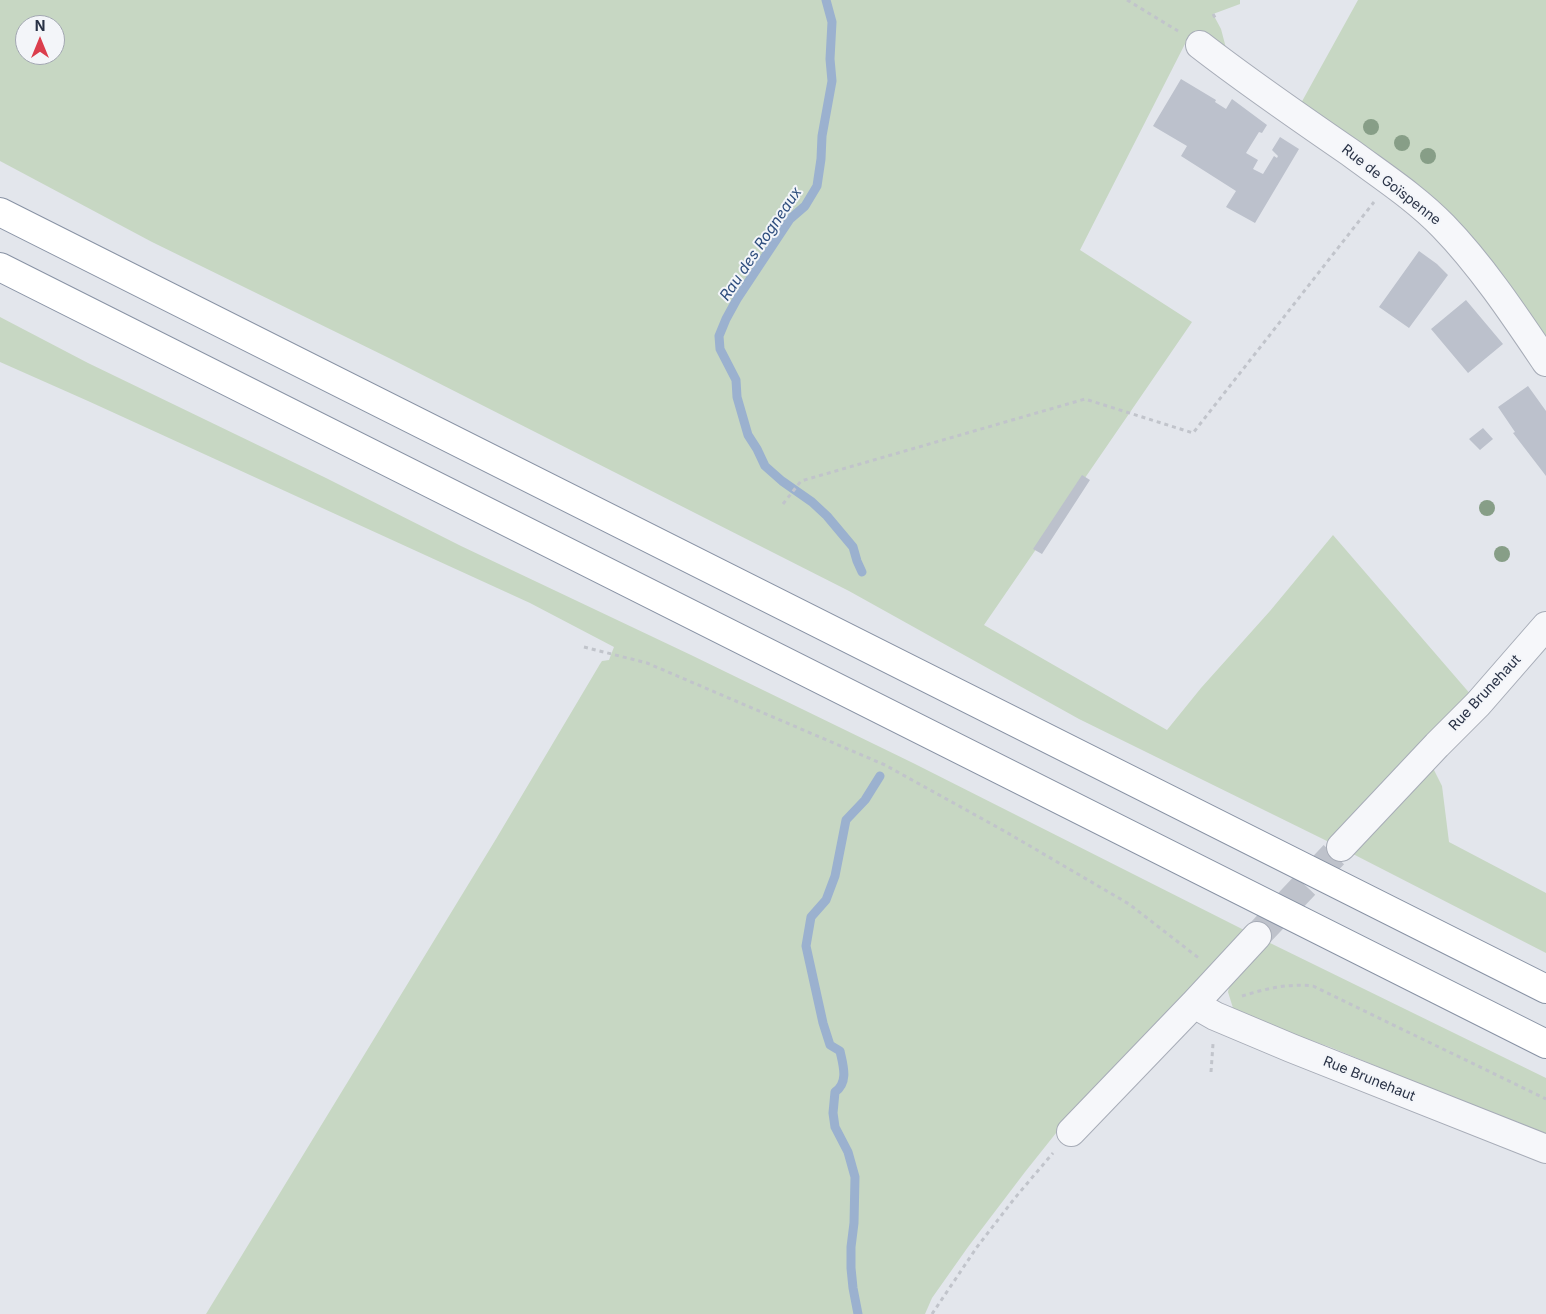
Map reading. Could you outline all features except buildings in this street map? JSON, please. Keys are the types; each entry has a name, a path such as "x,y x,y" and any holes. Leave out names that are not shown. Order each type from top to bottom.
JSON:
{"highway":[{"path":"0,212 1546,989"},
{"path":"0,267 1546,1044"}],"street":[{"name":"Rue de Goïspenne","path":"1200,45 1229,68 1391,182 1443,225 1466,252 1546,362"},
{"name":"Rue Brunehaut","path":"1342,847 1478,704 1546,626"},
{"path":"1071,1132 1257,936"},
{"name":"Rue Brunehaut","path":"1194,1004 1215,1016 1291,1048 1546,1149"}],"path":[{"path":"1127,0 1200,45"},
{"path":"783,504 801,481 1085,399 1193,433 1391,182"},
{"path":"584,647 647,663 885,765 1006,832 1129,904 1164,930 1219,976"},
{"path":"1240,997 1268,988 1300,985 1313,986 1546,1099"},
{"path":"933,1313 977,1247 1014,1199 1071,1132"}],"green space":[{"path":"0,0 1240,0 1240,4 1213,14 1221,29 1226,48 1200,45 1188,38 1080,250 1192,322 984,625 1167,730 1333,535 1472,696 1329,842 1079,719 849,591 393,360 152,242 0,161"},
{"path":"1358,0 1546,0 1546,347 1492,285 1295,114"},
{"path":"0,317 88,363 326,478 461,546 913,763 1246,931 1209,967 1068,1118 968,1247 932,1298 925,1314 206,1314 496,839 600,664 602,661 609,660 614,647 530,603 0,362"},
{"path":"1433,768 1442,786 1449,842 1546,893 1546,953 1351,853"},
{"path":"1268,942 1546,1078 1546,1136 1330,1047 1244,1017 1233,1008 1228,992 1230,983"}],"waterway":[{"name":"Rau des Rogneaux","path":"826,0 832,22 830,59 832,81 822,136 817,186 805,206 790,219 737,299 719,336 720,349 736,380 737,397 748,435 765,466 827,516 853,547 862,572"},
{"name":"Rau des Rogneaux","path":"858,1314 851,1268 855,1177 848,1152 835,1127 833,1113 835,1092 842,1083 844,1073 840,1051 830,1045 823,1023 806,946 811,917 826,900 835,876 846,820 865,800 880,776"}],"tunnel":[{"path":"1257,936 1341,847"}]}
